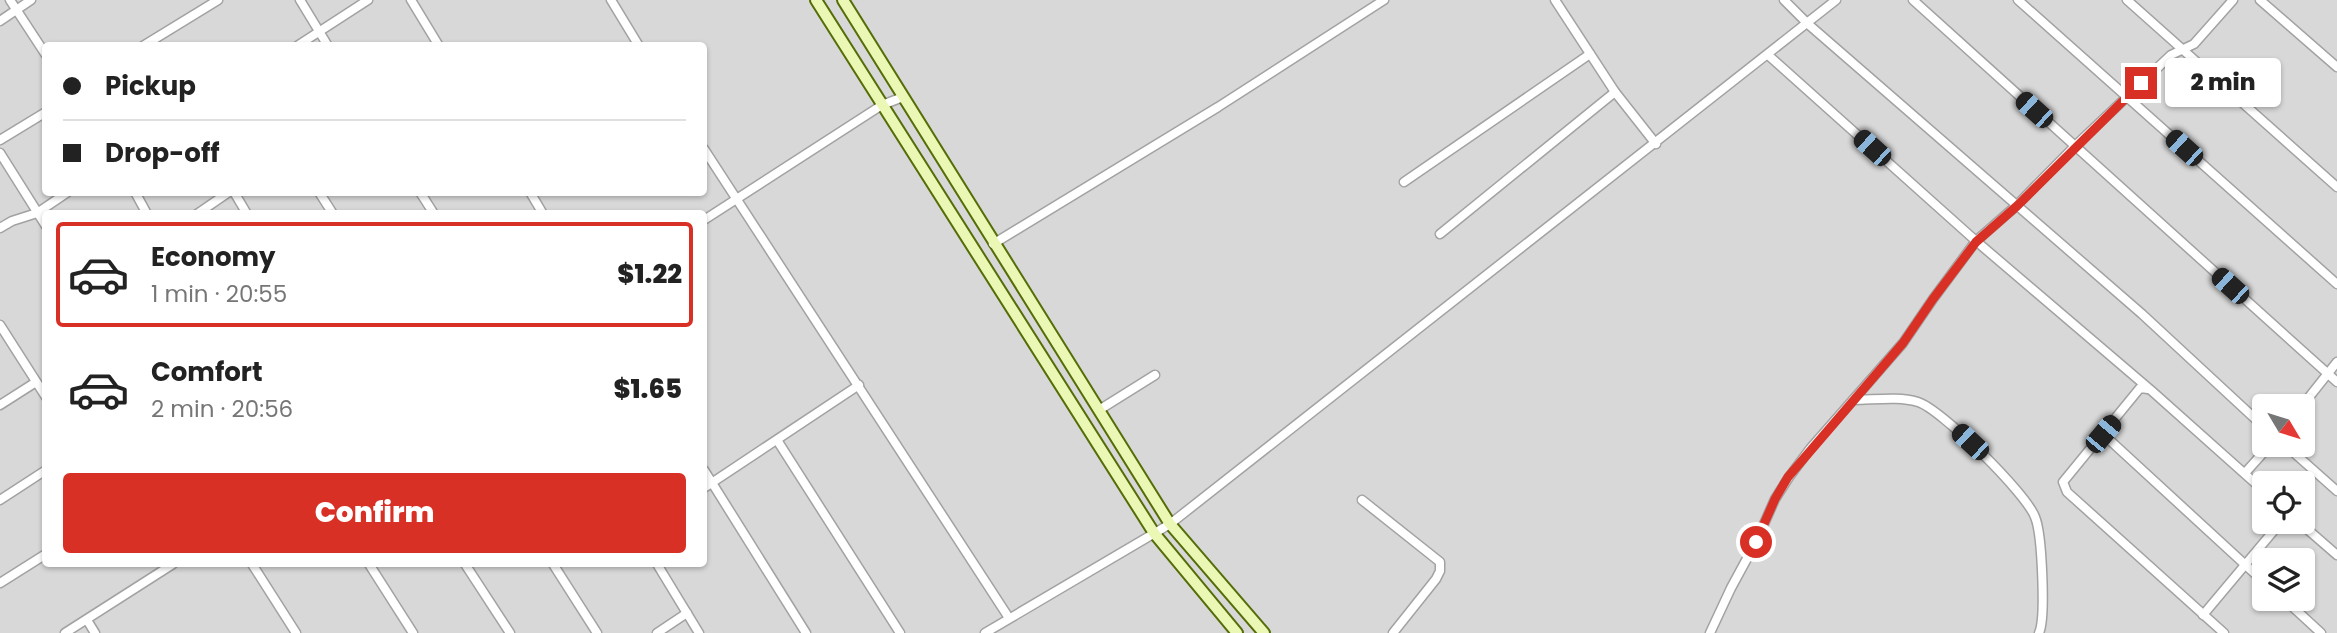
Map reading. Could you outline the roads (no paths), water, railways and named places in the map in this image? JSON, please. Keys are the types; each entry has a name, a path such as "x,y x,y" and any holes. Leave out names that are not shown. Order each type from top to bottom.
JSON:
{"main road":[{"path":"816,0 1154,533 1237,633"},
{"path":"843,0 1170,524 1264,633"}],"street":[{"path":"10,0 42,49"},
{"path":"0,21 31,0"},
{"path":"150,42 218,0"},
{"path":"300,0 326,42"},
{"path":"304,42 368,0"},
{"path":"411,0 437,42"},
{"path":"611,0 637,42"},
{"path":"993,244 1218,107 1370,4 1384,0"},
{"path":"1555,0 1615,92 1656,144"},
{"path":"1784,0 1808,24 2142,314 2252,416"},
{"path":"985,633 1170,524 1836,0"},
{"path":"1913,0 2337,382"},
{"path":"2018,0 2337,284"},
{"path":"2127,0 2337,187"},
{"path":"1710,633 1775,499 1810,449 1903,343 1976,242 2017,206 2074,147 2171,55 2194,44 2233,0"},
{"path":"2260,0 2337,67"},
{"path":"1404,181 1590,54"},
{"path":"1768,55 1976,242 2252,480"},
{"path":"1440,234 1615,92"},
{"path":"707,218 882,105 903,97"},
{"path":"0,140 42,114"},
{"path":"0,153 42,220"},
{"path":"707,154 1009,618"},
{"path":"0,228 12,220 37,213 62,196"},
{"path":"203,210 223,196"},
{"path":"0,325 42,391"},
{"path":"2311,394 2337,362"},
{"path":"1098,410 1155,375"},
{"path":"0,405 36,382"},
{"path":"806,633 708,485 859,385"},
{"path":"2148,389 2140,388 2063,482 2063,486 2224,633"},
{"path":"1853,400 1905,399 1935,409 1987,458 2029,507 2036,517 2040,552 2043,625 2039,633"},
{"path":"2103,434 2252,571"},
{"path":"777,439 900,633"},
{"path":"2245,474 2260,457"},
{"path":"2299,457 2337,491"},
{"path":"0,500 42,473"},
{"path":"1362,500 1440,562 1436,579 1393,633"},
{"path":"2203,615 2271,534"},
{"path":"2313,534 2337,555"},
{"path":"0,583 42,557"},
{"path":"157,567 161,572"},
{"path":"65,633 168,567"},
{"path":"254,567 296,633"},
{"path":"371,567 413,633"},
{"path":"467,567 510,633"},
{"path":"555,567 597,633"},
{"path":"659,567 699,633"},
{"path":"2297,611 2321,633"},
{"path":"657,633 687,613"},
{"path":"87,620 95,633"}]}
